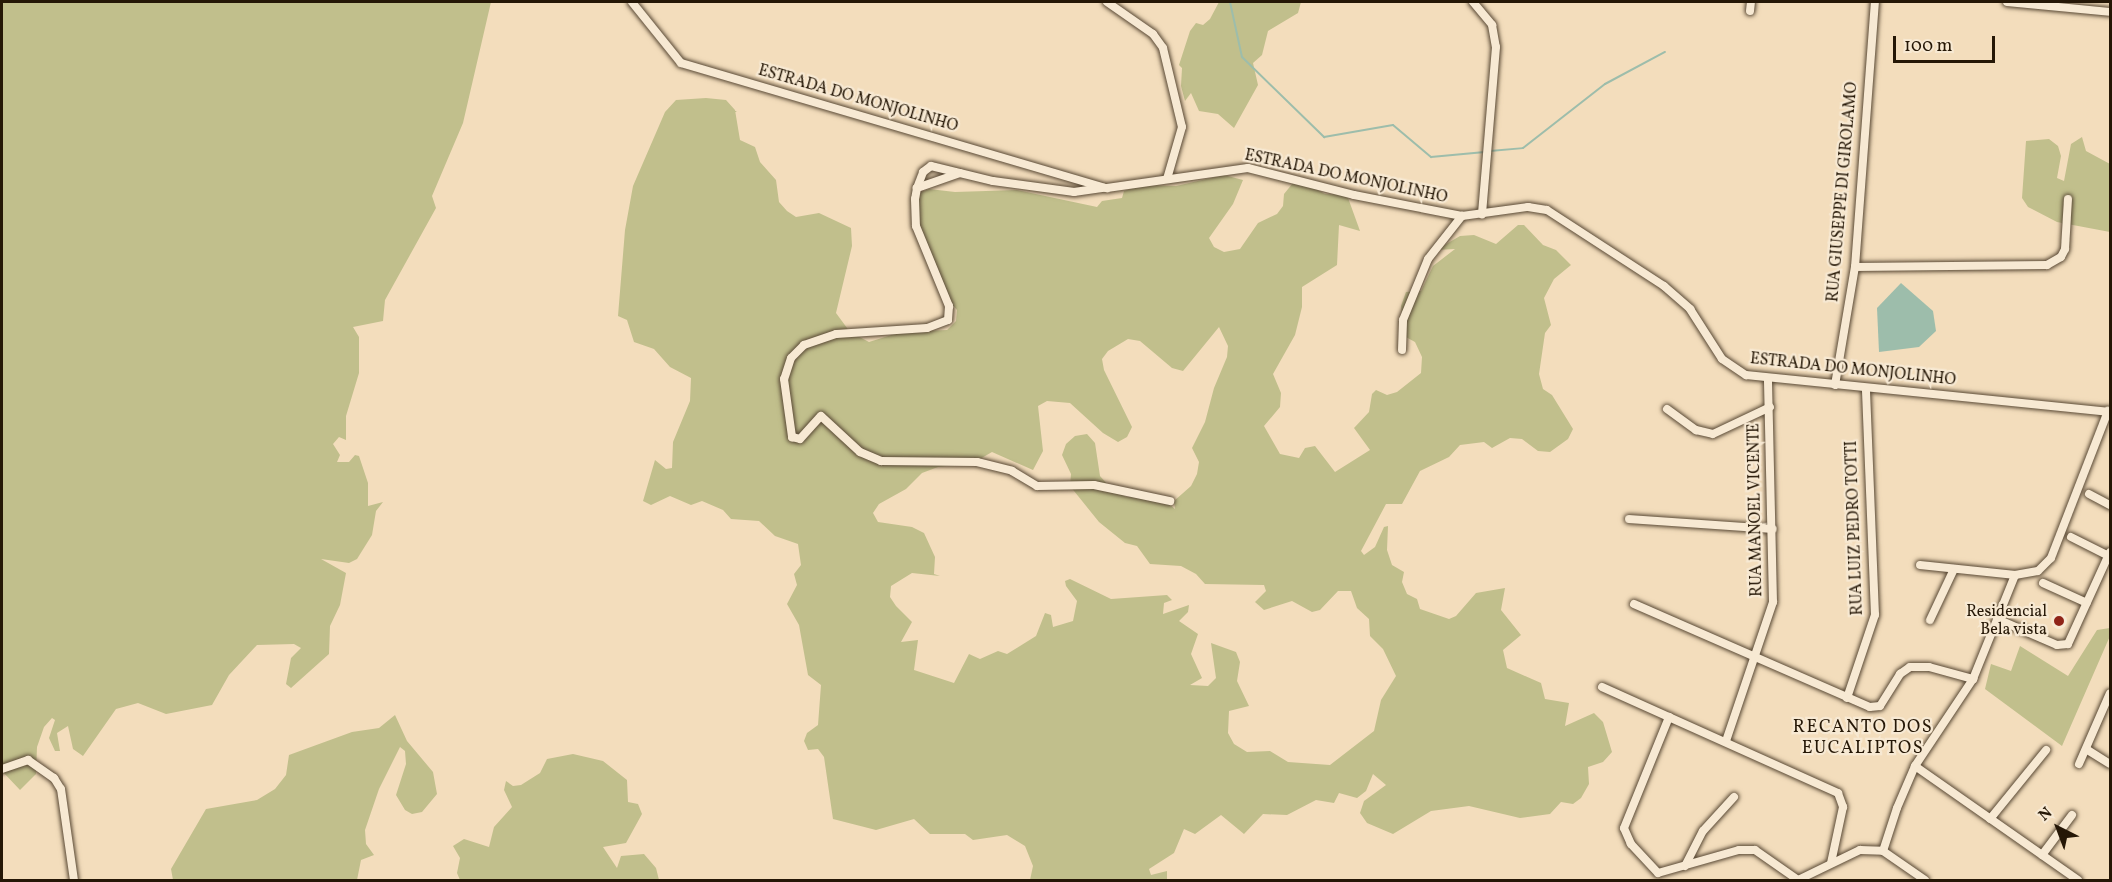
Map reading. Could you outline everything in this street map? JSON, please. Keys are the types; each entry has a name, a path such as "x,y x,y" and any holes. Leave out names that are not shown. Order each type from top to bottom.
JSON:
{"street":[{"name":"ESTRADA DO MONJOLINHO","path":"632,2 681,63 1107,188 1248,168 1354,195 1462,216 1528,207 1547,210 1664,285 1689,309 1728,365 1746,375 2109,412"},
{"path":"1107,2 1153,34 1163,48 1182,128 1167,178"},
{"path":"1473,2 1492,26 1495,37 1482,214"},
{"path":"1750,11 1751,2"},
{"name":"RUA GIUSEPPE DI GIROLAMO","path":"1835,385 1855,267 1875,2"},
{"path":"2007,2 2110,12"},
{"path":"1107,188 1074,192 931,166 922,172 917,188 916,226 950,306 950,316 937,326 836,334 804,345 791,358 784,379 792,437 800,439 821,416 860,452 881,461 977,462 1012,471 1037,486 1094,485 1170,501"},
{"path":"917,188 960,173"},
{"path":"1855,267 2047,265 2056,262 2065,249 2068,199"},
{"path":"1402,350 1403,321 1428,259 1462,216"},
{"name":"RUA MANOEL VICENTE","path":"1726,741 1773,602 1768,378"},
{"name":"RUA LUIZ PEDRO TOTTI","path":"1847,698 1875,615 1866,389"},
{"path":"1667,409 1696,430 1713,434 1770,407"},
{"path":"1920,565 2015,575 2038,571 2051,558 2109,412"},
{"path":"2089,494 2110,505"},
{"path":"1629,519 1773,529"},
{"path":"1997,619 2065,645 2070,642 2110,554 2071,537"},
{"path":"1930,620 1954,569"},
{"path":"1883,852 1915,766 1973,679 2015,575"},
{"path":"2043,583 2087,603"},
{"path":"1634,604 1870,707 1880,706 1904,670 1917,665 1973,679"},
{"path":"1602,687 1726,741 1842,796 1831,863"},
{"path":"2079,764 2107,713 2110,693"},
{"path":"1669,717 1624,828 1631,844 1657,877 1739,850 1755,850 1798,880 1864,848 1883,852 1925,880"},
{"path":"2086,749 2110,764"},
{"path":"1990,819 2046,750"},
{"path":"2,769 28,760 54,778 62,796 74,880"},
{"path":"1915,766 2078,880"},
{"path":"1685,866 1703,831 1734,797"},
{"path":"2042,855 2072,815"}],"shaded area":[{"path":"2,2 491,2 463,123 432,196 436,208 385,300 383,321 353,327 359,337 359,373 346,416 346,440 339,437 333,444 340,455 337,462 349,462 355,455 359,456 368,483 368,506 383,502 376,511 372,535 357,559 349,563 321,559 346,573 340,605 330,626 329,654 291,688 286,684 291,658 301,648 294,644 257,645 229,675 212,705 166,714 138,703 116,709 83,756 73,749 68,726 57,733 60,751 55,751 49,738 55,720 52,718 44,727 37,747 36,774 20,790 2,771"},
{"path":"1219,2 1301,2 1298,13 1268,31 1262,55 1253,63 1258,85 1234,128 1218,114 1199,111 1191,93 1185,101 1181,86 1182,68 1179,65 1190,31 1196,23 1203,25 1210,19"},
{"path":"706,98 726,100 735,110 740,140 755,147 760,162 776,180 779,202 787,211 796,217 819,213 851,228 852,246 836,313 850,332 869,342 901,332 947,330 956,321 957,310 949,301 918,226 921,192 929,189 955,192 1017,190 1097,207 1102,201 1122,198 1124,191 1142,185 1176,186 1224,175 1243,180 1233,204 1209,238 1214,247 1224,252 1240,249 1258,223 1277,214 1283,206 1284,194 1297,178 1325,194 1347,195 1360,231 1339,225 1337,265 1302,287 1302,307 1295,335 1273,374 1281,393 1280,407 1264,426 1280,454 1299,458 1305,448 1315,446 1335,472 1370,450 1354,428 1369,412 1372,394 1376,390 1387,395 1397,392 1421,373 1422,357 1415,342 1404,336 1401,306 1406,292 1421,291 1433,266 1455,249 1436,250 1460,236 1474,235 1496,244 1518,225 1524,225 1543,245 1556,250 1571,265 1554,279 1544,298 1551,325 1545,333 1539,374 1543,389 1552,395 1573,429 1568,439 1550,452 1538,451 1522,439 1510,438 1492,448 1484,442 1460,445 1449,457 1420,471 1402,504 1386,504 1361,551 1364,555 1375,547 1384,527 1388,526 1387,550 1392,565 1404,572 1402,582 1407,594 1417,599 1420,609 1449,619 1456,616 1476,593 1505,588 1501,610 1521,635 1503,650 1507,668 1541,683 1545,699 1569,703 1565,726 1594,713 1603,722 1612,752 1603,762 1588,767 1589,784 1581,798 1573,804 1561,802 1550,814 1520,818 1469,806 1431,811 1393,834 1367,823 1360,813 1364,801 1386,785 1373,774 1366,791 1357,798 1339,793 1334,803 1316,800 1287,815 1263,814 1244,834 1221,815 1195,834 1184,829 1174,853 1149,869 1151,875 1167,871 1167,880 1030,880 1033,866 1025,846 1007,835 973,840 965,834 930,834 914,819 876,830 833,819 824,757 818,749 808,750 804,741 807,733 818,725 821,685 808,675 799,625 787,604 797,585 794,574 801,565 798,544 775,536 759,521 731,519 723,510 702,501 691,505 670,496 651,505 643,501 655,460 666,469 672,468 673,442 690,401 691,378 670,367 654,349 634,342 627,320 618,316 625,230 633,186 665,112 676,100","holes":["1219,327 1228,346 1227,357 1214,388 1205,422 1192,448 1199,462 1197,474 1191,486 1174,501 1175,509 1160,496 1126,497 1108,485 1100,476 1095,443 1087,434 1075,436 1066,444 1062,455 1071,474 1070,486 1099,522 1125,543 1137,546 1150,564 1181,566 1196,574 1205,584 1264,585 1266,591 1255,602 1264,610 1292,601 1312,612 1320,610 1338,591 1351,591 1357,608 1369,619 1370,636 1383,649 1396,676 1381,700 1374,731 1330,765 1288,762 1270,751 1247,752 1234,744 1228,733 1229,711 1249,706 1237,681 1240,662 1236,652 1211,643 1216,678 1208,686 1190,685 1202,678 1191,654 1198,634 1179,621 1188,612 1189,605 1163,614 1164,603 1172,600 1167,595 1111,599 1070,579 1065,581 1066,586 1077,601 1073,621 1053,627 1051,615 1045,613 1036,636 1007,654 998,651 980,659 969,654 954,683 914,670 918,640 901,642 912,622 890,597 891,586 912,573 940,576 934,574 935,557 924,533 912,527 878,522 873,513 879,504 906,489 922,473 938,467 973,463 992,452 1033,470 1043,451 1038,406 1047,401 1070,403 1103,433 1118,442 1127,437 1132,427 1104,370 1102,359 1108,351 1128,339 1140,341 1172,368 1183,371"]},
{"path":"2082,137 2086,151 2110,164 2110,232 2057,222 2028,207 2022,198 2026,141 2049,139 2058,146 2061,156 2057,178 2064,181 2071,144"},
{"path":"1901,283 1933,311 1936,331 1919,347 1879,352 1877,308"},
{"path":"2110,628 2110,636 2062,746 1985,689 1991,664 2011,671 2020,646 2068,676 2097,630"},
{"path":"395,715 407,741 433,772 437,794 422,812 412,814 405,810 396,795 406,764 405,751 400,747 379,789 365,830 366,844 374,855 361,860 357,880 173,880 171,869 206,809 257,800 275,789 286,775 289,755 352,732 379,728"},
{"path":"573,754 603,761 627,780 628,802 638,804 642,814 626,843 603,847 617,868 621,856 644,854 656,868 659,880 460,880 457,873 460,858 453,846 464,839 489,847 494,827 512,807 504,790 506,781 513,786 521,785 540,773 547,759"}],"waterway":[{"path":"1230,2 1242,57 1324,137 1393,125 1431,157 1485,152"},
{"path":"1490,151 1523,148 1605,84 1665,52"}],"place":[{"name":"Residencial Bela vista","path":"2059,621"}],"district":[{"name":"RECANTO DOS EUCALIPTOS","path":"1863,739"}]}
